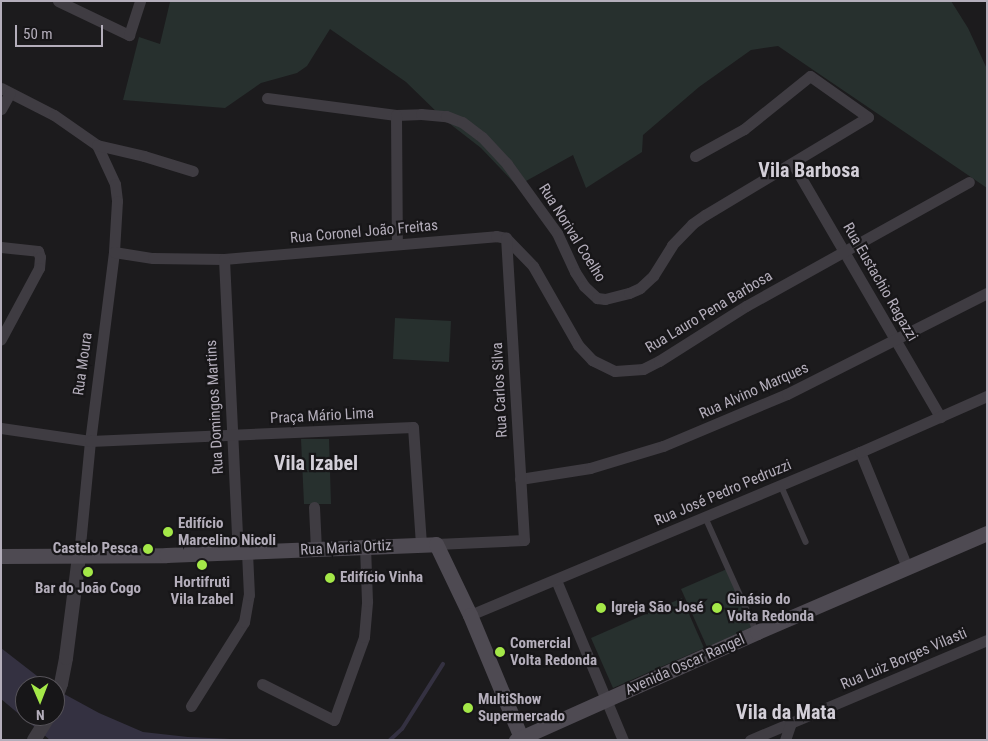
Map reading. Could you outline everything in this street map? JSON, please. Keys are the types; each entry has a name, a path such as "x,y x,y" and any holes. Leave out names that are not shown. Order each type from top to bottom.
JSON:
{"main road":[{"name":"Avenida Oscar Rangel","path":"520,739 757,632 987,533"},
{"name":"Rua Maria Ortiz","path":"1,556 243,553 436,544"},
{"path":"436,544 470,615 520,739"}],"street":[{"path":"58,1 129,35 140,1"},
{"name":"Rua Norival Coelho","path":"396,116 421,114 446,116 462,122 482,136 507,164 543,211 557,233 575,272 584,286 597,298 605,300 629,294 640,288 653,276 672,246 692,224 868,117 810,76 744,128 694,156"},
{"path":"1,109 6,91"},
{"name":"Rua Moura","path":"6,91 54,115 97,145 111,171 115,184 114,252 90,440 79,556 62,676"},
{"path":"267,98 396,116 397,244"},
{"path":"97,145 144,156 193,171"},
{"name":"Rua Eustachio Ragazzi","path":"792,164 940,417"},
{"name":"Rua Lauro Pena Barbosa","path":"506,238 533,266 578,345 592,360 615,371 643,369 659,361 746,306 969,182"},
{"name":"Rua Coronel João Freitas","path":"114,252 153,258 224,260 496,236 506,238"},
{"name":"Rua Carlos Silva","path":"506,238 524,540"},
{"path":"1,247 38,251 40,257 39,268 1,338"},
{"name":"Rua Domingos Martins","path":"191,706 244,622 249,594 231,435 224,260"},
{"name":"Rua Alvino Marques","path":"520,479 590,468 664,446 787,394 987,293"},
{"name":"Rua José Pedro Pedruzzi","path":"470,615 860,452 987,396"},
{"name":"Praça Mário Lima","path":"1,428 90,440 414,427 421,544"},
{"path":"860,452 907,567"},
{"path":"314,507 316,550"},
{"name":"Rua Maria Ortiz","path":"436,544 524,540"},
{"path":"262,684 334,720 364,637 367,601 365,547"},
{"path":"556,580 623,740"},
{"name":"Rua Luiz Borges Vilasti","path":"750,740 987,640"},
{"path":"785,740 791,723"},
{"path":"34,740 43,726"}],"lane":[{"path":"781,485 806,542"},
{"path":"705,516 757,632"}],"shaded area":[{"path":"167,1 951,1 968,28 987,69 987,188 778,46 751,50 699,87 643,135 642,152 586,188 573,155 517,186 481,148 445,120 406,82 330,29 307,66 297,73 261,83 225,108 123,100 139,37 160,44 170,2"},
{"path":"395,318 451,321 449,362 393,359"},
{"path":"301,439 329,439 331,504 304,504"},
{"name":"Ginásio do Volta Redonda","path":"727,569 752,627 707,647 681,589"},
{"path":"682,598 704,648 613,688 591,638"},
{"path":"1,648 37,676 15,676 15,711 1,699"},
{"path":"65,694 99,713 143,732 188,737 252,740 50,740 33,726 65,726"}],"waterway":[{"path":"390,740 402,729 443,664"}],"place":[{"name":"Edifício Marcelino Nicoli","path":"168,532"},
{"name":"Castelo Pesca","path":"148,549"},
{"name":"Hortifruti Vila Izabel","path":"202,565"},
{"name":"Bar do João Cogo","path":"88,572"},
{"name":"Edifício Vinha","path":"330,578"},
{"name":"Igreja São José","path":"601,608"},
{"name":"Ginásio do Volta Redonda","path":"717,608"},
{"name":"Comercial Volta Redonda","path":"500,652"},
{"name":"MultiShow Supermercado","path":"468,708"}],"district":[{"name":"Vila Barbosa","path":"809,170"},
{"name":"Vila Izabel","path":"316,463"},
{"name":"Vila da Mata","path":"786,712"}]}
